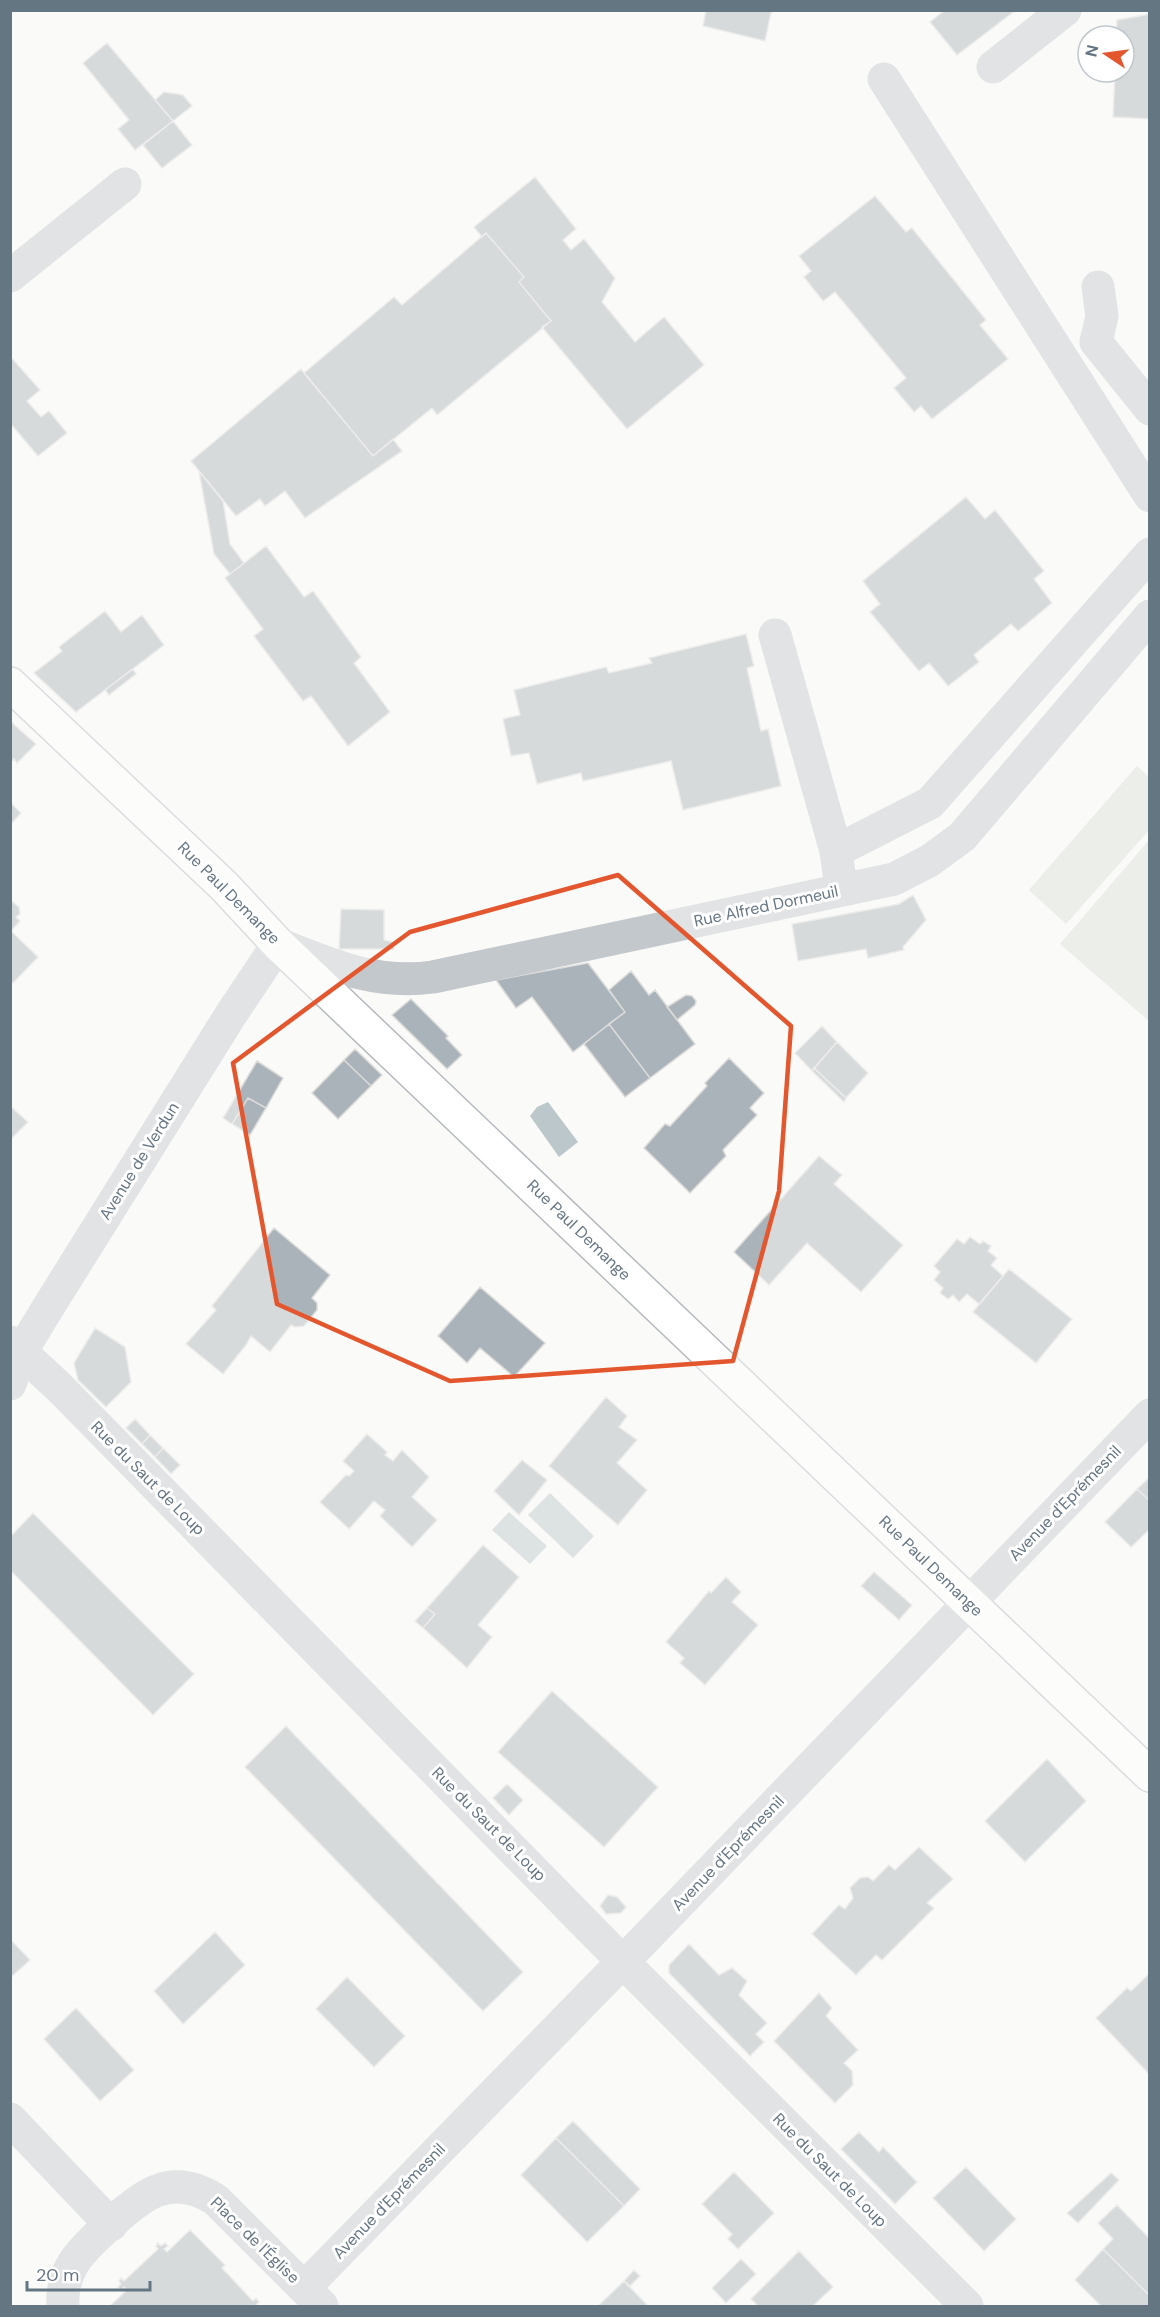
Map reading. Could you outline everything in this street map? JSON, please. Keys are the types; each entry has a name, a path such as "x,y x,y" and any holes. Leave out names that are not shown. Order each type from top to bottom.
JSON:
{"main road":[{"name":"Rue Paul Demange","path":"10,684 224,886 278,944 1149,1775"}],"street":[{"path":"993,67 1065,10"},
{"path":"884,79 1149,496"},
{"path":"10,276 126,184"},
{"path":"1098,287 1102,316 1096,342 1149,409"},
{"path":"836,851 930,804 1149,554"},
{"name":"Rue Alfred Dormeuil","path":"278,944 350,972 408,980 894,879 929,861 962,837 1149,616"},
{"path":"775,634 836,851 843,889"},
{"name":"Avenue de Verdun","path":"10,1384 16,1347 278,944"},
{"name":"Rue du Saut de Loup","path":"16,1347 967,2307"},
{"name":"Avenue d'Eprémesnil","path":"313,2297 622,1961 1149,1415"},
{"path":"10,2119 111,2225"},
{"name":"Place de l'Église","path":"63,2307 65,2284 74,2262 138,2200 159,2190 178,2187 198,2190 225,2207 313,2297"}],"highlighted area":[{"path":"618,875 791,1026 779,1191 733,1361 450,1381 277,1304 233,1063 410,932"}],"shaded area":[{"path":"1137,766 1149,777 1149,830 1066,924 1029,890"},
{"path":"1149,840 1149,1021 1060,944"},
{"path":"548,1102 578,1142 559,1157 530,1116 537,1107"},
{"path":"550,1493 594,1536 573,1558 528,1515"},
{"path":"509,1512 547,1546 530,1564 492,1530"}],"building":[{"path":"706,10 775,10 771,13 765,41 703,26"},
{"path":"945,10 1016,10 957,55 930,22"},
{"path":"1150,14 1150,119 1113,117 1114,84 1136,84 1136,24 1117,24 1117,20"},
{"path":"107,43 173,121 135,150 118,129 129,120 83,63"},
{"path":"164,92 183,95 192,106 173,121 155,100"},
{"path":"173,121 192,145 162,168 143,145"},
{"path":"535,177 576,229 563,240 571,250 584,239 615,278 602,302 635,342 664,317 704,365 627,429 542,327 551,321 519,282 524,277 486,233 482,237 474,227"},
{"path":"875,196 906,232 912,228 986,320 980,325 1008,359 932,419 921,406 914,412 894,388 906,378 835,292 823,301 804,277 811,271 799,256"},
{"path":"486,233 524,277 519,282 551,321 437,415 432,408 373,456 304,373 394,297 402,305"},
{"path":"10,356 40,390 27,401 41,417 49,411 67,433 38,456 10,423"},
{"path":"301,369 373,456 393,439 402,451 305,518 285,491 265,506 260,499 236,516 191,461"},
{"path":"199,471 223,501 230,544 244,563 230,574 214,554"},
{"path":"966,497 985,519 995,510 1044,571 1034,579 1052,603 1018,631 1011,624 974,655 979,662 948,686 929,663 919,671 870,612 880,604 863,581"},
{"path":"266,546 304,597 313,591 361,657 354,663 390,712 348,746 311,696 303,701 254,636 263,629 225,578"},
{"path":"105,611 121,632 142,615 164,645 76,712 34,673 62,651 59,647"},
{"path":"746,634 754,666 747,668 761,731 768,729 781,786 683,810 671,761 583,781 581,773 537,784 529,753 511,756 503,719 520,715 514,690 606,667 609,673 652,663 649,658"},
{"path":"133,669 136,674 109,695 105,690"},
{"path":"10,721 36,744 17,763 14,759 10,763"},
{"path":"10,802 21,813 10,825"},
{"path":"913,895 926,920 903,947 904,950 868,958 866,949 798,961 792,924 899,904"},
{"path":"10,900 19,907 20,914 16,917 20,921 11,931 38,957 13,983 10,980"},
{"path":"341,909 384,910 384,940 393,942 393,949 339,949"},
{"path":"588,963 625,1012 573,1052 532,997 516,1008 496,980"},
{"path":"631,971 649,995 655,990 695,1044 650,1078 609,1024 625,1012 609,990"},
{"path":"686,995 692,996 696,1001 695,1005 677,1020 667,1007"},
{"path":"411,999 448,1036 446,1038 462,1055 447,1069 392,1015"},
{"path":"609,1024 650,1078 625,1097 584,1044"},
{"path":"822,1026 837,1042 812,1071 795,1053"},
{"path":"837,1042 868,1073 846,1098 814,1068"},
{"path":"355,1049 382,1075 371,1086 344,1060"},
{"path":"729,1058 764,1093 750,1108 757,1115 723,1150 726,1156 690,1193 644,1148 665,1124 670,1126"},
{"path":"344,1060 371,1086 338,1119 312,1093"},
{"path":"257,1061 283,1078 266,1108 248,1098 232,1124 223,1118"},
{"path":"814,1068 846,1098 844,1102 812,1071"},
{"path":"248,1098 266,1108 250,1135 232,1124"},
{"path":"10,1106 28,1122 10,1140"},
{"path":"819,1156 842,1175 834,1184 903,1245 861,1292 807,1243 769,1285 734,1252"},
{"path":"274,1228 330,1275 312,1298 317,1303 317,1310 304,1326 291,1325 270,1352 251,1336 223,1374 186,1344 216,1310 212,1306"},
{"path":"970,1237 980,1244 983,1241 991,1246 988,1251 997,1258 991,1265 1003,1276 979,1304 967,1294 959,1302 953,1295 948,1299 940,1293 943,1288 934,1280 940,1272 934,1266 957,1239 964,1244"},
{"path":"1009,1269 1072,1319 1036,1363 973,1312"},
{"path":"480,1287 545,1343 514,1377 480,1348 467,1363 438,1336"},
{"path":"95,1328 125,1347 131,1382 106,1407 78,1380 74,1363"},
{"path":"606,1397 627,1416 619,1427 637,1440 617,1463 647,1490 618,1525 549,1466"},
{"path":"135,1419 150,1435 142,1444 126,1428"},
{"path":"367,1434 387,1452 385,1455 393,1461 402,1450 429,1477 412,1497 437,1520 412,1547 380,1516 385,1510 374,1501 349,1529 320,1502 346,1475 349,1476 354,1471 343,1461"},
{"path":"150,1435 163,1448 155,1457 142,1444"},
{"path":"163,1448 180,1465 171,1474 155,1457"},
{"path":"522,1460 547,1480 519,1515 494,1491"},
{"path":"1150,1477 1150,1501 1137,1489"},
{"path":"1137,1489 1150,1501 1150,1529 1131,1547 1105,1522"},
{"path":"33,1513 194,1674 153,1715 10,1570 10,1537"},
{"path":"483,1545 519,1577 478,1625 492,1637 467,1668 423,1628 435,1614 427,1608"},
{"path":"874,1572 912,1605 899,1620 861,1586"},
{"path":"726,1577 741,1592 732,1602 758,1625 705,1685 680,1663 684,1658 666,1642 709,1591 711,1593"},
{"path":"427,1608 435,1614 423,1628 415,1621"},
{"path":"552,1691 658,1787 604,1847 498,1752"},
{"path":"286,1726 523,1972 483,2011 245,1767"},
{"path":"1047,1759 1086,1801 1025,1862 985,1821"},
{"path":"507,1784 523,1800 509,1815 493,1798"},
{"path":"919,1847 953,1879 927,1903 934,1908 882,1960 876,1955 856,1975 812,1934 839,1905 845,1909 853,1898 850,1888 860,1878 868,1877 873,1881 889,1865 895,1870"},
{"path":"608,1895 617,1897 626,1907 621,1913 606,1914 600,1906"},
{"path":"215,1932 245,1965 183,2024 154,1991"},
{"path":"10,1939 30,1960 10,1978"},
{"path":"689,1944 719,1975 732,1968 747,1981 739,1995 767,2023 756,2034 764,2042 750,2056 669,1973 669,1965"},
{"path":"1150,1973 1150,2075 1096,2018 1127,1988 1131,1991"},
{"path":"347,1977 405,2036 374,2067 316,2009"},
{"path":"819,1993 832,2008 826,2016 858,2050 844,2063 852,2071 853,2085 835,2103 774,2041"},
{"path":"76,2008 134,2070 100,2101 44,2039"},
{"path":"573,2121 640,2189 624,2206 556,2138"},
{"path":"859,2132 879,2152 883,2147 917,2182 895,2204 841,2149"},
{"path":"556,2138 624,2206 587,2242 521,2175"},
{"path":"966,2167 1016,2219 984,2251 933,2198"},
{"path":"734,2172 774,2213 738,2249 728,2239 732,2234 702,2204"},
{"path":"1111,2173 1119,2180 1078,2223 1067,2213"},
{"path":"1117,2205 1150,2239 1150,2296 1103,2249 1113,2239 1098,2223"},
{"path":"190,2230 225,2265 222,2268 253,2301 256,2298 259,2302 256,2305 258,2306 110,2306 127,2290 124,2287 121,2290 118,2287 121,2284 119,2281 121,2278 124,2281 158,2249 156,2246 158,2243 161,2246 165,2243 168,2246 164,2249 167,2252"},
{"path":"1103,2249 1150,2296 1150,2306 1101,2306 1075,2280"},
{"path":"799,2251 833,2287 813,2306 758,2306 751,2299"},
{"path":"741,2259 756,2274 726,2303 712,2288"},
{"path":"634,2270 640,2276 630,2286 624,2281"},
{"path":"624,2281 648,2306 598,2306"}]}
